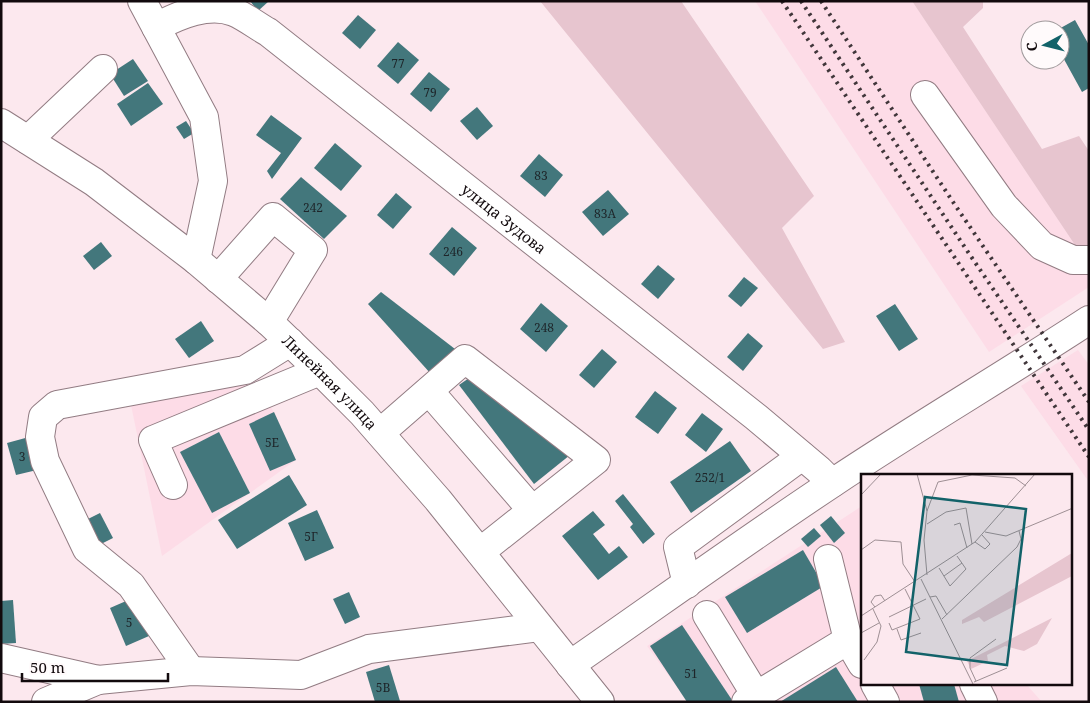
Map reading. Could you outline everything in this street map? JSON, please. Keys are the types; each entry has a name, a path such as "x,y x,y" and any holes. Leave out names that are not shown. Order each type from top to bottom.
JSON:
{"street":[{"path":"142,1 204,117 213,181 196,260"},
{"name":"улица Зудова","path":"156,27 192,12 213,8 234,12 268,32 646,329 802,456 832,483"},
{"path":"28,140 103,68"},
{"path":"925,95 1004,206 1042,246 1073,260 1089,260"},
{"name":"Линейная улица","path":"1,123 94,182 196,260 290,342 362,413 438,500 600,702"},
{"path":"218,279 273,217 313,250 269,322"},
{"path":"570,665 832,483 1089,320"},
{"path":"191,671 132,585 87,549 45,462 40,437 43,417 57,405 245,370 290,342"},
{"path":"380,433 465,359 596,460 480,552"},
{"path":"172,485 153,440 320,371"},
{"path":"429,391 532,510"},
{"path":"687,584 678,547 802,456"},
{"path":"828,558 848,640 861,662"},
{"path":"707,615 754,700 848,640"},
{"path":"46,702 98,680 191,671 301,675 368,649 539,626"},
{"path":"1,658 98,680"},
{"path":"876,686 885,702"},
{"path":"975,686 984,702"}],"shaded area":[{"path":"540,1 681,1 814,196 782,228 845,342 823,349"},
{"path":"755,1 912,1 1089,266 1089,287 989,352"},
{"path":"912,1 983,1 983,8 963,27 1042,149 1079,136 1089,151 1089,266"},
{"path":"1078,350 1089,365 1089,482 1021,386"},
{"path":"251,377 274,412 296,460 162,556 130,400"},
{"path":"861,507 861,686 1028,686 1042,702 688,702 647,646"}],"building":[{"path":"250,1 269,1 258,11"},
{"path":"358,15 376,30 360,49 342,33"},
{"path":"1075,20 1089,45 1089,88 1082,92 1070,70 1070,23"},
{"path":"398,42 419,60 398,84 377,66"},
{"path":"133,59 148,81 124,96 110,74"},
{"path":"429,72 450,89 431,112 410,94"},
{"path":"148,83 163,104 131,126 117,104"},
{"path":"477,107 493,126 477,140 460,121"},
{"path":"271,115 302,138 272,179 267,171 281,153 256,135"},
{"path":"186,121 194,133 184,139 176,127"},
{"path":"335,143 362,166 341,191 314,168"},
{"path":"539,154 563,175 545,197 520,176"},
{"path":"301,177 347,216 324,239 280,199"},
{"path":"608,190 629,214 603,236 582,212"},
{"path":"396,193 412,207 393,229 377,215"},
{"path":"452,227 477,248 454,276 429,254"},
{"path":"101,242 112,256 94,270 83,256"},
{"path":"658,265 675,279 658,299 641,284"},
{"path":"744,277 758,288 741,307 728,296"},
{"path":"381,292 455,349 431,374 368,304"},
{"path":"541,303 568,326 546,352 520,329"},
{"path":"895,304 918,339 899,351 876,316"},
{"path":"201,321 214,341 189,358 175,339"},
{"path":"748,333 763,346 743,371 727,357"},
{"path":"602,349 617,362 594,388 579,375"},
{"path":"472,376 570,455 534,484 459,385"},
{"path":"655,391 677,408 658,434 635,417"},
{"path":"274,412 296,460 270,471 249,424"},
{"path":"702,413 723,429 706,452 685,435"},
{"path":"219,432 250,493 212,513 180,452"},
{"path":"29,437 37,470 16,475 7,443"},
{"path":"730,441 751,471 691,513 670,482"},
{"path":"289,475 307,505 237,549 218,520"},
{"path":"623,494 655,534 643,544 630,527 633,524 615,501"},
{"path":"317,510 334,548 305,561 288,523"},
{"path":"593,511 605,525 593,534 609,554 619,546 628,557 598,580 562,536"},
{"path":"100,513 113,538 99,545 86,520"},
{"path":"831,516 845,533 834,543 820,525"},
{"path":"814,528 821,536 808,547 801,539"},
{"path":"803,550 824,586 747,633 725,597"},
{"path":"349,592 360,617 345,624 333,599"},
{"path":"133,598 149,636 126,646 110,608"},
{"path":"13,600 16,643 1,644 1,601"},
{"path":"682,625 732,700 730,702 687,702 650,646"},
{"path":"389,665 400,701 375,702 366,672"},
{"path":"836,667 858,702 780,702"},
{"path":"920,686 955,686 959,702 924,702"}],"railway":[{"path":"782,1 1089,457"},
{"path":"801,1 1089,430"},
{"path":"821,1 953,202 1089,402"}]}
